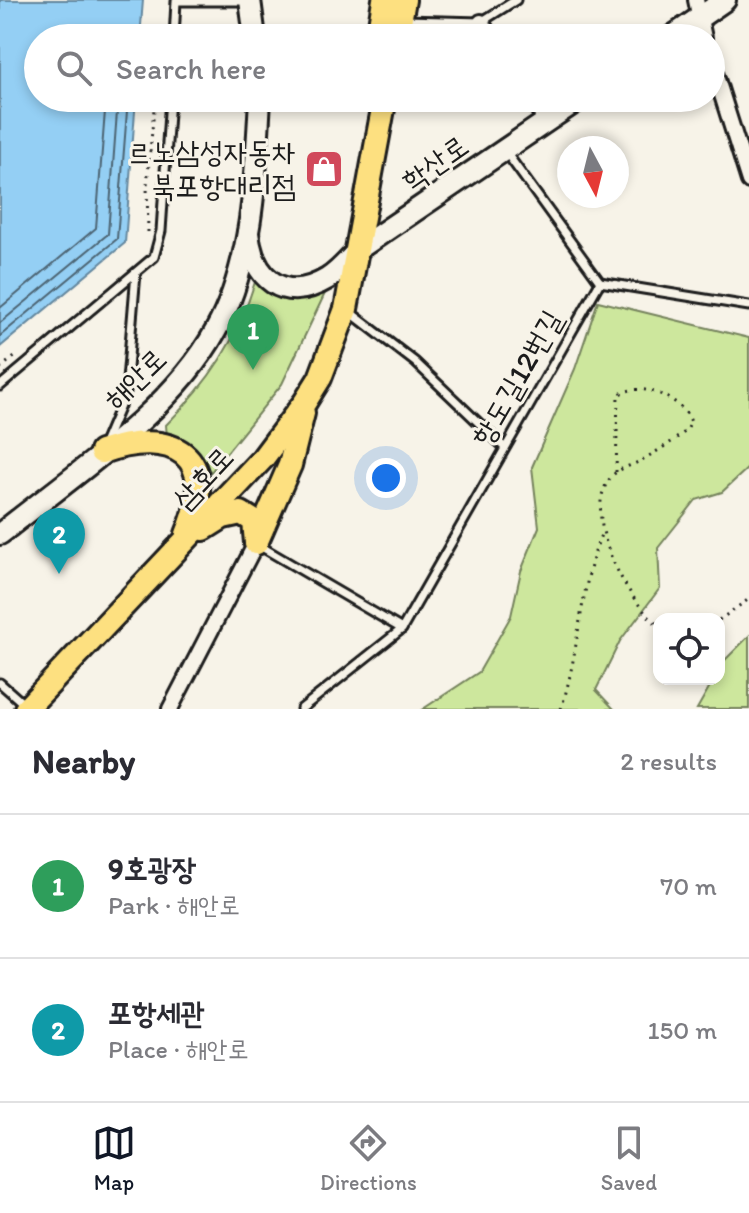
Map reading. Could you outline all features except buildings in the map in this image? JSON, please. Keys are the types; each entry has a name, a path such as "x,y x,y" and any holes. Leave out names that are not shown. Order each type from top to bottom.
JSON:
{"main road":[{"path":"380,24 384,0"},
{"name":"삼호로","path":"360,248 355,217 368,112"},
{"name":"삼호로","path":"28,708 263,458 305,402 326,364 346,309 360,248 383,112"},
{"path":"256,543 290,465 305,402"},
{"path":"101,452 129,442 151,442 166,444 189,457 195,466 199,493 183,543"},
{"path":"183,543 223,517 241,513 254,521 256,543"}],"street":[{"path":"699,19 725,0"},
{"path":"250,1 253,24"},
{"path":"725,105 749,181"},
{"path":"247,222 259,112"},
{"path":"540,112 546,121"},
{"name":"학산로","path":"247,222 250,252 257,267 273,284 303,288 330,277 360,248 560,112"},
{"name":"해안로","path":"0,534 101,452 176,385 206,346 233,288 247,222"},
{"path":"171,709 256,543"}],"lane":[{"path":"401,19 481,22 516,0"},
{"path":"175,24 176,1 250,1"},
{"path":"0,386 154,257 161,231 169,112"},
{"path":"505,151 600,282 749,306"},
{"path":"101,452 126,392 136,273"},
{"name":"항도길12번길","path":"402,629 600,282"},
{"path":"346,309 415,362 504,447"},
{"path":"256,543 402,629 301,709"},
{"path":"0,683 28,708"}],"path":[{"path":"149,241 147,185 154,112"},
{"path":"0,368 18,355"},
{"path":"561,709 570,682 589,564 602,532 604,493 616,472 618,395 635,389 652,392 688,413 691,422 680,437 616,472"},
{"path":"602,532 609,554 653,617"},
{"path":"725,616 749,599"}],"green space":[{"path":"255,282 273,293 327,289 282,384 211,472 186,445 167,437 166,425 196,393 220,360 240,323"},
{"path":"598,301 749,338 749,467 722,492 696,500 658,548 660,588 620,641 596,690 614,709 423,709 479,672 511,616 521,571 539,527 532,467 575,369"},
{"path":"749,636 749,709 697,709 711,685 725,685 725,660"}],"water":[{"path":"0,0 143,0 141,24 24,24 24,112 135,112 125,243 0,347"}],"place":[{"name":"르노삼성자동차 북포항대리점","path":"324,169"},
{"name":"9호광장","path":"253,370"},
{"name":"포항세관","path":"59,574"}]}
